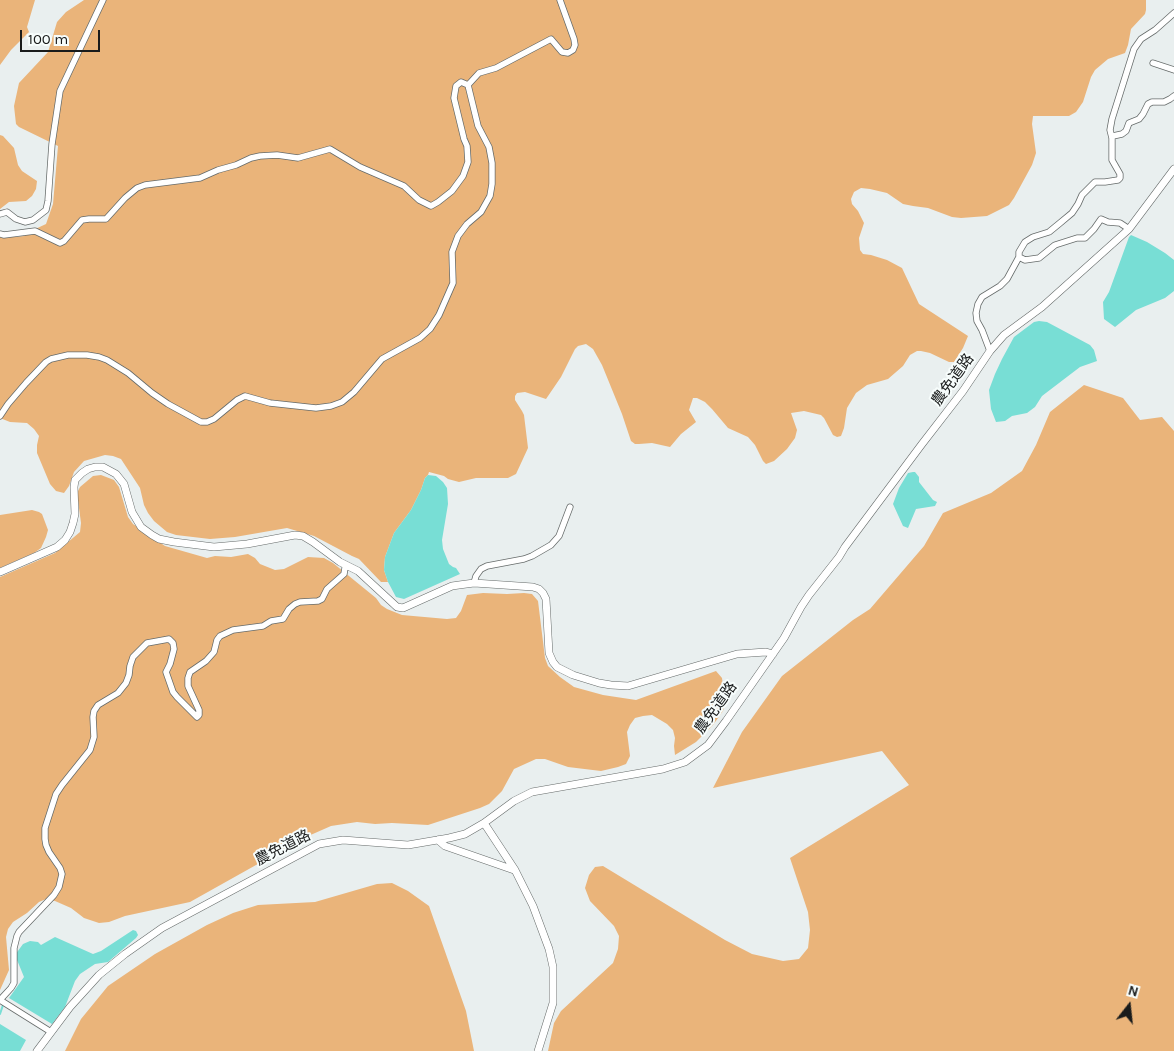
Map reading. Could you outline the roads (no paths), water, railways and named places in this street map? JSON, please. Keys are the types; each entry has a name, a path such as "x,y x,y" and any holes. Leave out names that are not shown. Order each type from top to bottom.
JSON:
{"street":[{"path":"0,214 7,212 16,219 25,222 33,220 46,210 52,144 60,91 103,0"},
{"path":"468,85 479,73 496,68 552,39 562,52 568,53 573,50 575,45 574,39 560,0"},
{"path":"990,351 977,321 978,304 982,297 1000,286 1007,278 1025,242 1049,232 1072,213 1082,196 1095,182 1118,180 1120,178 1120,174 1112,160 1110,130 1134,48 1141,39 1155,30 1174,13"},
{"path":"1153,63 1174,70"},
{"path":"0,234 35,231 60,242 64,241 82,220 106,219 125,198 137,188 145,185 200,178 260,156 277,155 298,158 330,148 360,167 404,186 418,200 431,206 452,191 463,176 468,162 467,146 454,98 456,86 461,82 468,85"},
{"path":"0,416 8,404 46,362 68,355 87,355 107,360 128,373 168,404 201,422 207,422 214,418 245,396 270,403 316,408 342,402 354,392 382,359 420,338 430,329 439,315 453,283 452,252 458,236 467,224 481,212 490,196 492,163 489,147 478,126 468,85"},
{"path":"1112,138 1122,134 1129,123 1139,119 1144,114 1148,104 1164,102 1174,96"},
{"name":"農免道路","path":"37,1051 70,1007 99,976 125,954 162,928 319,844 344,840 408,845 465,834 514,801 532,792 663,769 685,762 708,744 784,638 809,595 963,391 990,351 1004,335 1042,307 1129,229 1174,169"},
{"path":"1019,257 1025,260 1039,258 1055,245 1077,238 1085,238 1101,219 1120,223 1129,229"},
{"path":"0,572 57,547 65,540 73,523 74,487 76,480 88,469 102,467 116,474 124,484 132,512 141,527 159,539 214,547 303,536 348,567 358,571 397,607 403,608 452,586 474,583 539,589 546,598 549,653 553,662 557,667 574,675 599,683 628,686 737,654 766,652 773,654"},
{"path":"474,583 481,569 487,566 524,559 551,545 559,536 570,507"},
{"path":"51,1032 0,1000 14,983 14,948 17,936 59,886 62,874 46,845 45,828 56,794 90,750 94,737 94,711 98,705 118,693 129,675 133,657 140,649 147,643 169,639 173,643 174,649 166,672 173,692 197,717 199,710 188,686 188,678 190,672 214,652 220,636 233,630 264,626 272,621 283,619 289,609 295,604 322,599 327,589 344,574 345,568 348,567"},
{"path":"484,823 515,870 533,906 549,949 553,967 554,1003 538,1051"},
{"path":"438,840 445,846 515,870"}],"water":[{"path":"1131,235 1147,242 1174,260 1174,291 1165,298 1136,310 1115,327 1104,319 1103,302 1109,292"},
{"path":"1034,322 1047,322 1090,345 1094,350 1097,361 1080,367 1042,396 1035,407 1027,413 1012,416 1005,421 996,422 991,409 989,390 995,374 1014,337"},
{"path":"915,472 919,477 919,482 933,500 937,502 935,506 916,509 908,528 903,526 893,504 899,488 908,473"},
{"path":"428,475 436,476 447,488 448,504 442,540 443,549 449,564 456,568 460,574 404,599 396,597 388,582 384,570 385,557 394,533 411,510"},
{"path":"133,930 138,935 136,938 108,962 95,964 80,974 75,981 65,1007 52,1024 9,998 24,977 15,955 23,944 30,941 38,942 41,945 55,937 93,954 101,951"},
{"path":"0,1024 26,1040 20,1051 0,1051"}],"waterway":[{"path":"0,1014 3,1005"}]}
